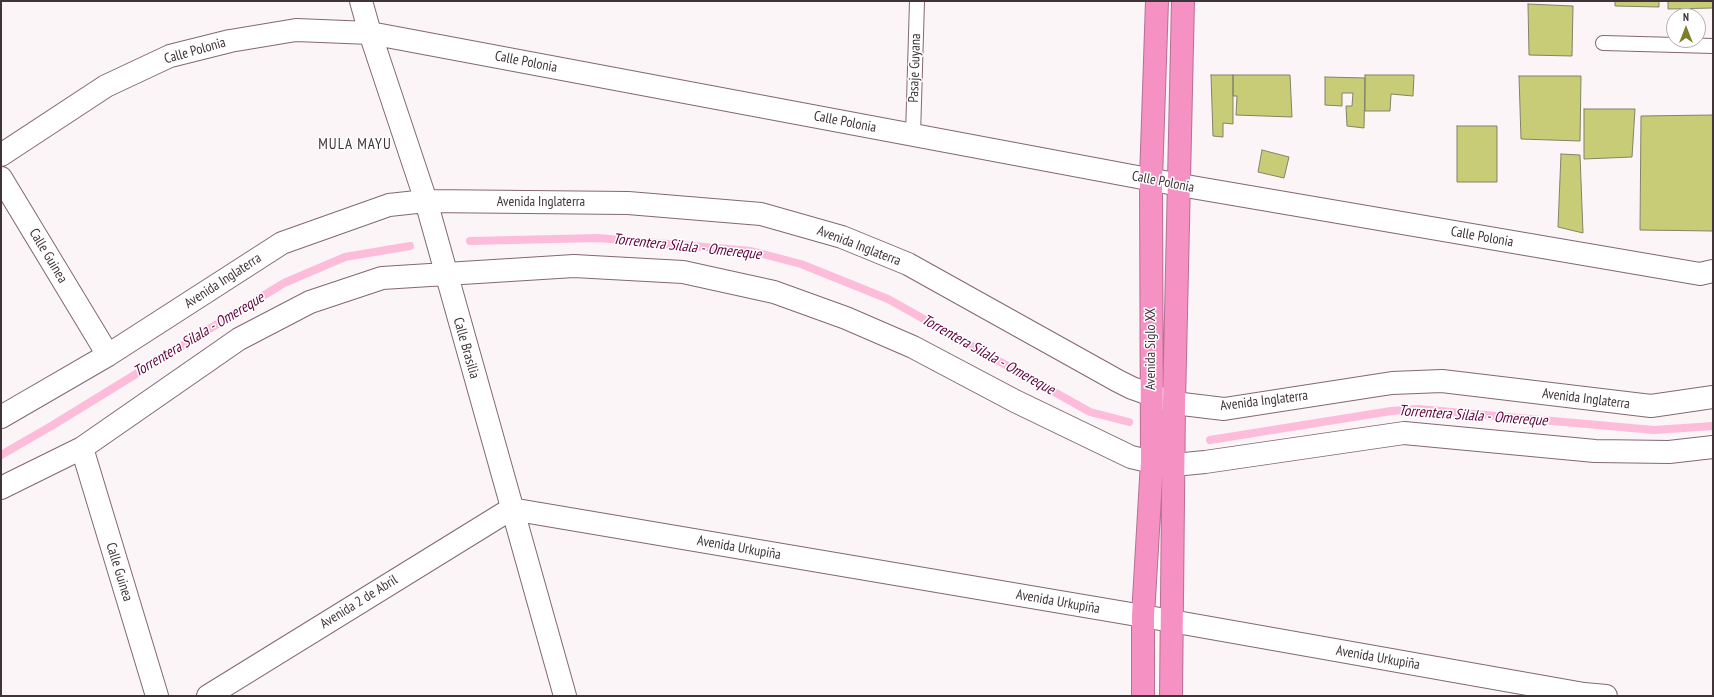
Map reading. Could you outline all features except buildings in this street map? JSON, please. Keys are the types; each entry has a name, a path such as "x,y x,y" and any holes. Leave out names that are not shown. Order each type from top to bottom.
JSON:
{"highway":[{"name":"Avenida Siglo XX","path":"1143,696 1143,616 1152,462 1151,179 1157,1"},
{"name":"Avenida Siglo XX","path":"1171,696 1174,403 1183,1"}],"street":[{"name":"Calle Brasilia","path":"361,1 370,33 426,201 445,274 565,696"},
{"name":"Calle Polonia","path":"1,156 106,86 170,56 230,41 296,30 370,33 1180,185 1700,274 1713,271"},
{"name":"Calle Guinea","path":"1,178 108,355"},
{"name":"Avenida Inglaterra","path":"1,418 108,355 282,243 389,205 426,201 628,203 761,214 842,237 908,264 1062,351 1132,388 1174,403 1224,409 1392,383 1442,381 1651,406 1713,397"},
{"path":"1,488 82,448 240,339 310,302 382,278 574,266 683,272 774,292 846,318 913,347 1015,401 1131,458 1152,462 1174,465 1205,462 1404,433 1594,451 1669,452 1713,447"},
{"name":"Calle Guinea","path":"82,448 157,696"},
{"name":"Avenida Urkupiña","path":"511,509 1143,616 1584,695 1606,696"},
{"name":"Avenida 2 de Abril","path":"208,696 511,509"}],"lane":[{"name":"Pasaje Guyana","path":"913,135 917,1"},
{"path":"1603,43 1713,46"}],"waterway":[{"name":"Torrentera Silala - Omereque","path":"470,241 598,238 751,251 801,264 888,299 1090,412 1129,422"},
{"name":"Torrentera Silala - Omereque","path":"1,455 53,425 284,283 345,257 410,246"},
{"name":"Torrentera Silala - Omereque","path":"1210,440 1391,411 1418,409 1654,430 1713,426"}],"district":[{"name":"MULA MAYU","path":"355,145"}]}
